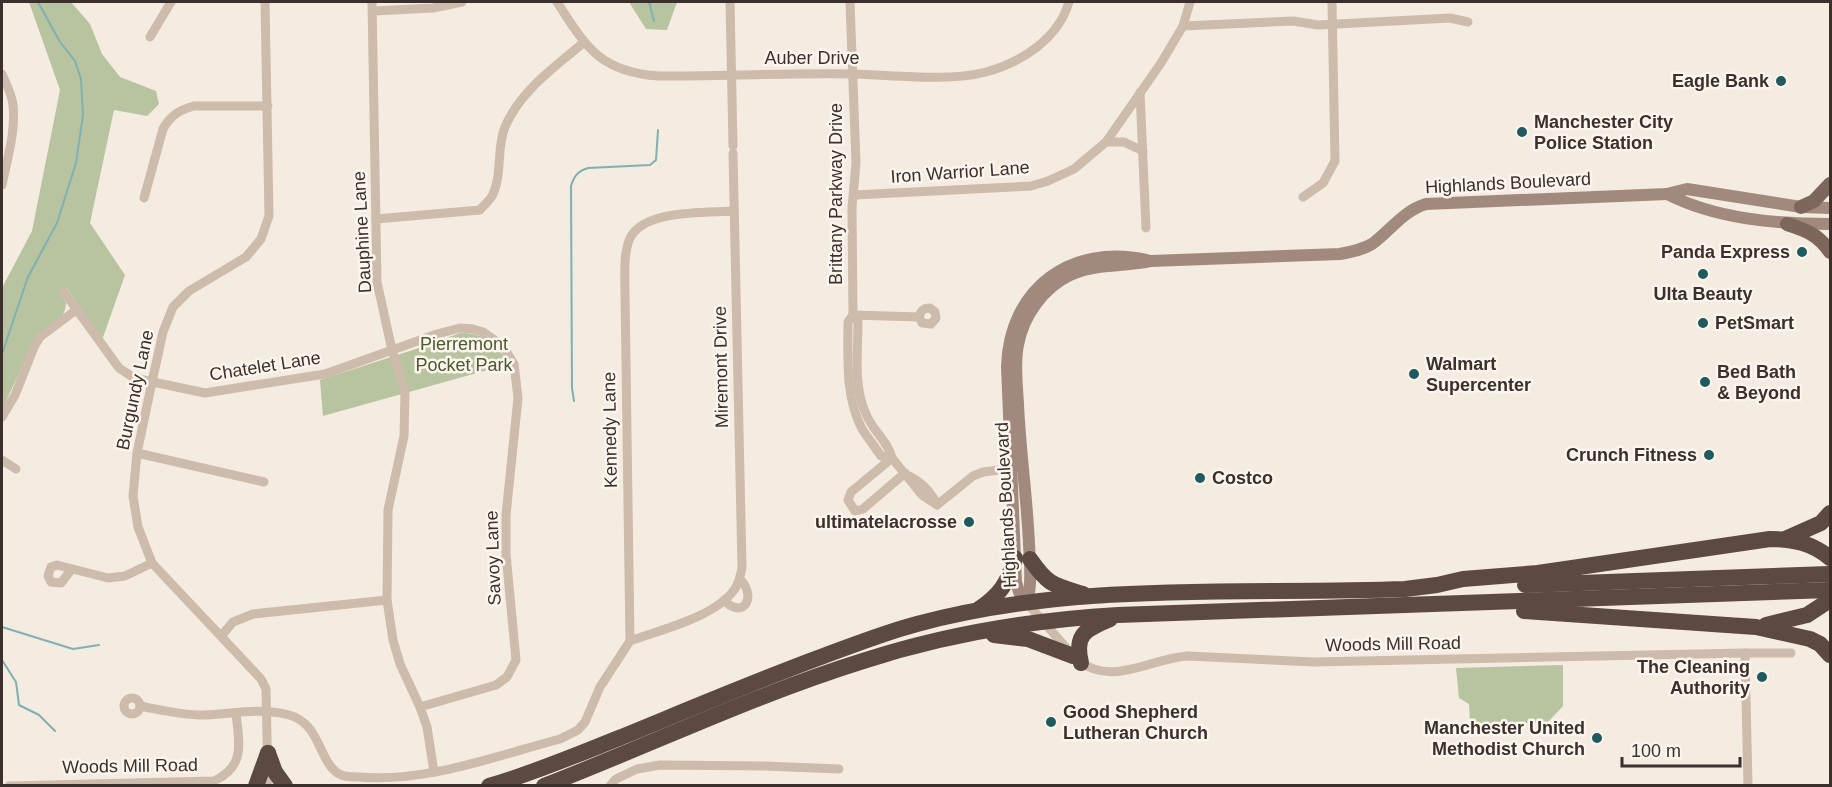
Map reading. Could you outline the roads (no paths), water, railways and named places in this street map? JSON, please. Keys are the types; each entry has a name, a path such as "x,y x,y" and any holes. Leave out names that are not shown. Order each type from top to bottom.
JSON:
{"highway":[{"path":"1785,539 1821,523 1830,513"},
{"path":"1437,585 1462,579 1538,573 1770,539 1785,539 1810,545 1830,558"},
{"path":"976,611 994,599 1022,559 1047,582 1092,596"},
{"path":"544,786 808,679 890,652 972,633 1042,621 1118,615 1429,604 1787,583 1830,574"},
{"path":"489,786 561,762 782,672 863,642 918,624 1027,603 1092,596 1363,590 1437,585 1787,583 1830,590"},
{"path":"1756,627 1798,619 1830,600"},
{"path":"1014,626 1024,612 1027,603"},
{"path":"1429,604 1756,627 1810,639 1820,644 1830,655"},
{"path":"972,633 1028,639 1077,659 1079,640 1085,632 1118,615"},
{"path":"256,786 268,753"},
{"path":"268,753 275,771 285,786"}],"main road":[{"path":"1801,207 1814,201 1830,184"},
{"path":"1787,224 1809,231 1823,241 1830,252"}],"street":[{"path":"150,37 171,2"},
{"name":"Burgundy Lane","path":"265,2 269,216 261,239 246,257 189,291 173,307 164,332 137,453 134,506 142,538 152,563 222,635 261,679 266,688 268,786"},
{"path":"372,6 433,8 462,2"},
{"name":"Auber Drive","path":"556,2 583,43 604,61 636,75 961,76 986,72 1014,62 1037,48 1062,21 1069,2"},
{"name":"Miremont Drive","path":"724,600 732,608 739,608 745,605 748,598 748,591 740,579 742,536 730,2"},
{"name":"Brittany Parkway Drive","path":"850,2 856,163 852,208 853,315 848,322 848,369 854,409 863,430 881,456 892,458 905,473 919,481 932,495 937,505 973,476 983,472 1017,468"},
{"name":"Iron Warrior Lane","path":"854,195 1031,186 1074,169 1106,142 1161,63 1183,26 1190,2"},
{"path":"1303,197 1323,183 1335,161 1332,2"},
{"name":"Dauphine Lane","path":"372,6 377,282 392,350 405,392 404,436 388,510 387,600 393,640 400,664 427,727 434,772"},
{"path":"1183,26 1293,21 1318,25 1450,18 1468,22"},
{"path":"376,219 480,210 491,197 495,186 504,130 514,108 531,88 583,43"},
{"path":"2,74 13,104 13,128 2,185"},
{"path":"1140,92 1146,228"},
{"path":"144,198 163,129 175,114 194,106 268,106"},
{"path":"1106,142 1124,142 1143,151"},
{"name":"Highlands Boulevard","path":"1027,603 1019,592 1016,582 1022,559 1027,499 1017,468 1007,351 1017,317 1024,304 1046,280 1077,263 1099,258 1132,256 1151,261 1355,252 1370,245 1408,211 1426,204 1667,194 1687,189 1801,207 1830,208"},
{"name":"Highlands Boulevard","path":"1667,194 1684,203 1755,220 1787,224 1830,224"},
{"name":"Kennedy Lane","path":"630,641 625,259 631,238 646,223 668,215 734,211"},
{"name":"Chatelet Lane","path":"64,292 119,368 134,378 205,393 325,375 460,328 473,328 483,332 503,346"},
{"path":"2,417 15,395 40,337 76,310"},
{"path":"853,315 918,317"},
{"name":"Savoy Lane","path":"420,707 496,685 507,677 516,660 506,534 518,398 514,364 503,346"},
{"path":"137,453 264,482"},
{"path":"892,458 851,492 848,500 852,509 863,510 905,473"},
{"path":"2,460 16,469"},
{"path":"71,570 98,577 116,578 152,563"},
{"path":"140,706 188,714 267,711 291,716 309,727 324,754 336,771 343,776 396,777 434,772 560,739 578,730 585,722 600,687 630,641 703,614 724,600 734,590 740,579"},
{"path":"222,635 233,622 253,614 387,600"},
{"path":"1027,603 1077,659"},
{"path":"1745,653 1748,786"},
{"name":"Woods Mill Road","path":"1077,659 1098,671 1116,673 1180,657 1336,662 1791,653"},
{"name":"Woods Mill Road","path":"9,786 214,781 225,775 237,760 239,752 236,713"},
{"path":"610,786 616,779 637,769 660,765 839,769"}],"waterway":[{"path":"2,354 28,277 57,223 76,163 83,115 81,79 75,61 60,42 38,2"},
{"path":"649,2 654,21"},
{"path":"574,401 572,388 571,186 577,174 588,168 650,165 656,160 658,130"},
{"path":"2,627 73,649 99,645"},
{"path":"2,660 16,682 19,705 39,715 55,731"}],"place":[{"name":"Eagle Bank","path":"1781,81"},
{"name":"Manchester City Police Station","path":"1522,132"},
{"name":"Panda Express","path":"1802,252"},
{"name":"Ulta Beauty","path":"1703,274"},
{"name":"PetSmart","path":"1703,323"},
{"name":"Walmart Supercenter","path":"1414,374"},
{"name":"Bed Bath & Beyond","path":"1705,382"},
{"name":"Crunch Fitness","path":"1709,455"},
{"name":"Costco","path":"1200,478"},
{"name":"ultimatelacrosse","path":"969,522"},
{"name":"The Cleaning Authority","path":"1762,677"},
{"name":"Good Shepherd Lutheran Church","path":"1051,722"},
{"name":"Manchester United Methodist Church","path":"1597,738"}],"park label":[{"name":"Pierremont Pocket Park","path":"464,354"}]}
